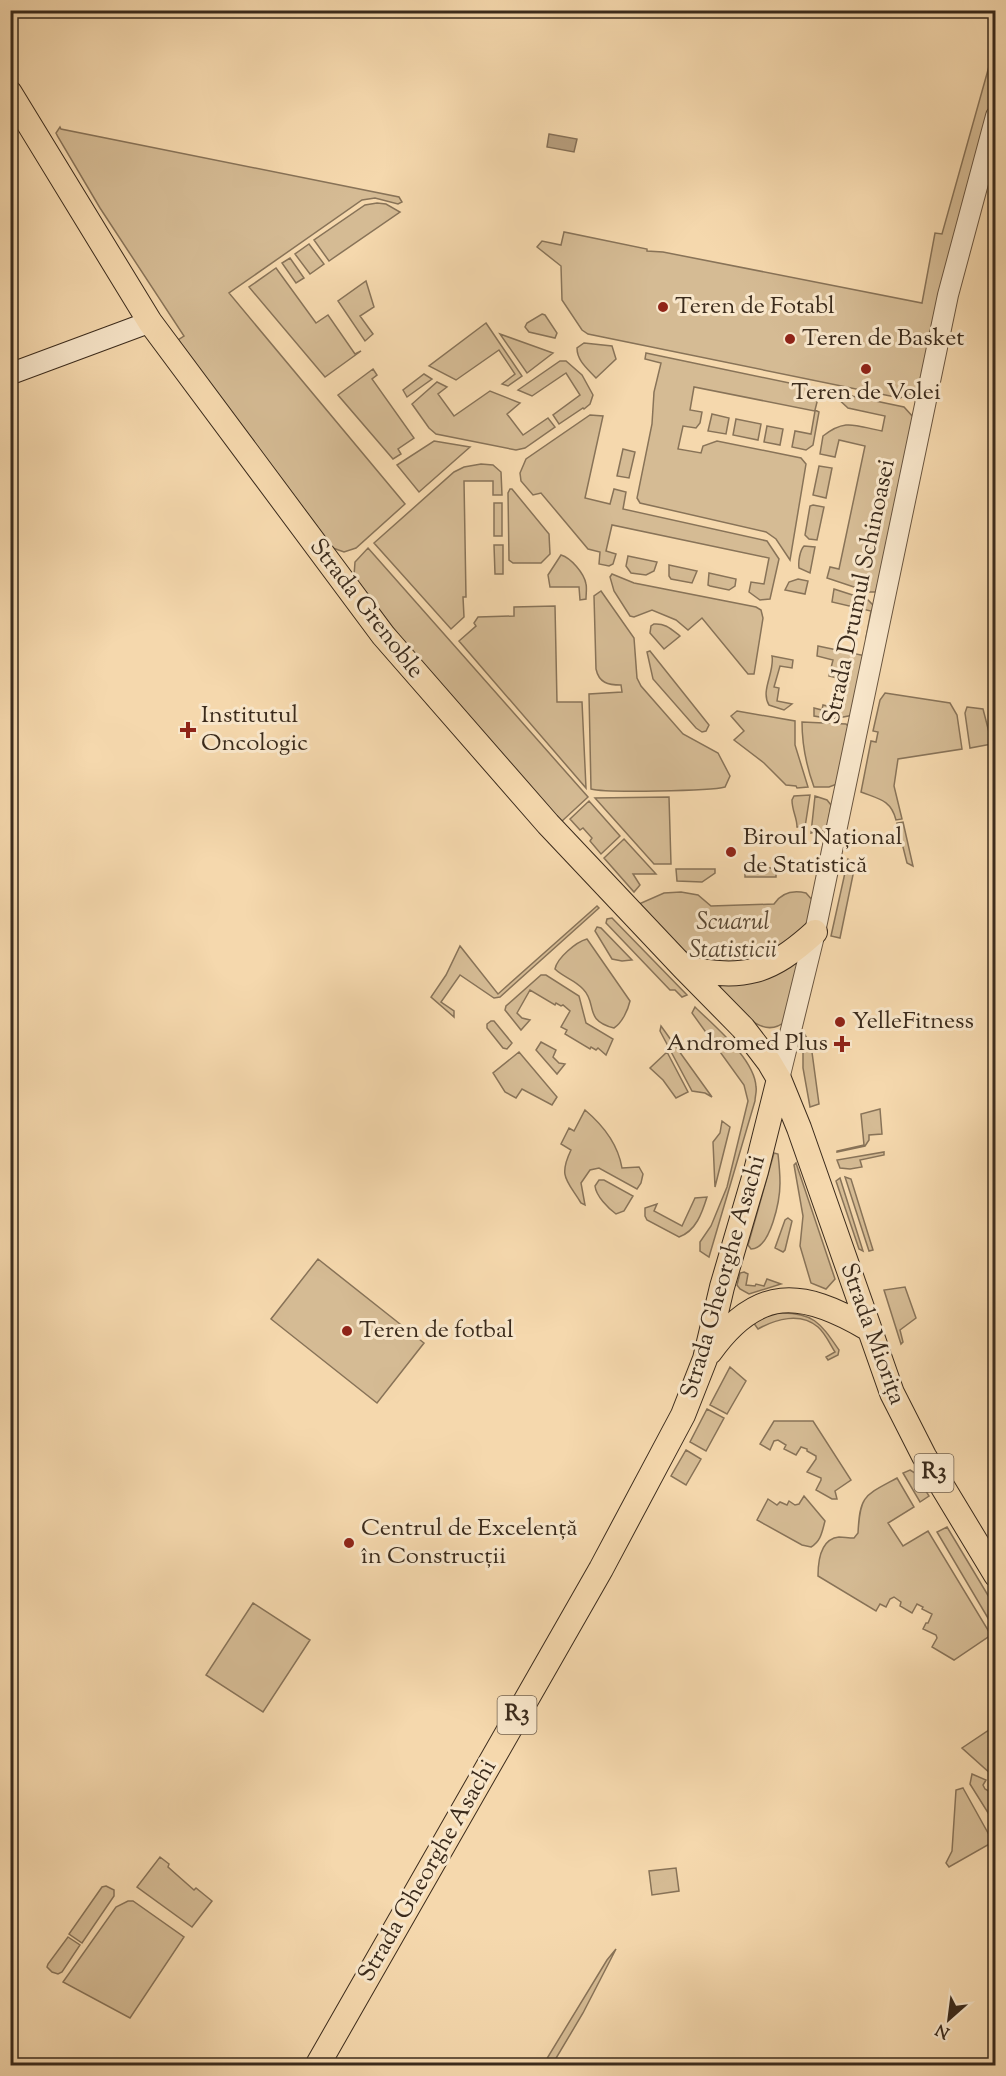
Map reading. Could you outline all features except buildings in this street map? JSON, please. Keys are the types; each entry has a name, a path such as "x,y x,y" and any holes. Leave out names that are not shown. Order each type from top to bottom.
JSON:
{"main road":[{"name":"Strada Grenoble","path":"10,93 150,322 383,635 548,824 758,1045 779,1079"},
{"path":"10,374 150,322"},
{"path":"684,968 722,974 756,970 785,958 815,932"},
{"name":"Strada Miorița","path":"779,1079 806,1148 867,1328 902,1417 996,1575"},
{"name":"Strada Gheorghe Asachi","path":"317,2066 601,1569 683,1415 705,1359 724,1280 756,1172 779,1079"},
{"name":"R3","path":"705,1359 732,1324 747,1312 777,1302 795,1300 823,1306 867,1328"}],"street":[{"name":"Strada Drumul Schinoasei","path":"779,1079 815,932 948,295 996,116"}],"green space":[{"path":"995,45 995,92 957,228 919,396 911,394 900,398 588,334 582,330 562,300 561,266 537,247 542,241 561,245 564,232 647,249 647,251 663,252 922,303 935,233 942,234"},
{"path":"60,127 399,197 402,202 398,204 375,198 362,200 229,293 405,504 356,548 344,552 333,548 178,340 184,336 100,208 56,133"},
{"path":"386,204 400,212 329,261 314,240 365,205"},
{"path":"309,244 324,264 310,274 295,254"},
{"path":"290,258 304,278 296,283 282,263"},
{"path":"276,268 316,323 328,315 355,354 361,351 325,377 249,287"},
{"path":"366,281 374,307 360,316 373,334 365,341 338,301"},
{"path":"542,314 557,333 555,338 529,332 525,327 527,323"},
{"path":"486,323 522,376 508,386 502,384 515,374 499,350 456,380 429,366"},
{"path":"500,334 553,353 527,373"},
{"path":"584,343 612,346 616,359 596,378 583,364 577,353 577,348"},
{"path":"646,353 904,407 914,418 876,592 869,592 827,578 830,567 839,569 865,446 839,440 835,457 820,454 823,436 831,430 851,425 882,431 885,416 848,408 835,396 819,394 815,410 819,412 813,445 806,450 792,447 795,431 811,434 815,411 694,387 690,410 702,412 700,423 696,428 683,426 678,449 701,453 703,446 717,441 801,458 806,464 790,560 776,539 766,532 640,503 637,498 652,424 654,392 661,363 645,359"},
{"path":"560,361 566,361 582,375 593,395 590,404 559,424 553,415 580,395 566,373 532,396 518,390"},
{"path":"373,369 377,375 372,379 414,438 398,449 401,454 393,459 338,395"},
{"path":"424,374 432,379 407,397 403,390"},
{"path":"437,382 447,387 438,394 454,416 490,391 520,403 507,414 523,435 548,418 555,427 525,448 516,450 436,434 412,404"},
{"path":"712,414 729,418 726,434 708,431"},
{"path":"590,415 603,416 585,498 610,504 614,489 626,492 623,509 767,541 779,559 770,599 760,600 749,592 751,582 764,584 769,558 612,525 606,551 616,554 613,564 609,566 599,564 600,552 588,549 541,493 533,495 521,481 520,473 526,459"},
{"path":"736,419 761,424 758,440 733,435"},
{"path":"767,426 783,429 780,445 764,442"},
{"path":"434,441 470,447 419,492 397,465"},
{"path":"623,449 635,452 629,478 617,476"},
{"path":"481,464 493,465 501,472 502,495 493,495 493,481 464,481 466,597 463,597 464,617 451,629 374,543 454,472 464,467"},
{"path":"819,466 832,468 826,498 813,495"},
{"path":"510,489 549,534 550,554 541,563 513,563 509,560 508,493"},
{"path":"494,503 502,503 502,536 494,536"},
{"path":"810,506 824,507 817,540 809,539 805,535"},
{"path":"494,545 503,545 503,574 495,574"},
{"path":"804,546 815,547 810,573 799,568 801,550"},
{"path":"368,548 588,797 561,822 403,641 354,576 355,562"},
{"path":"561,555 573,563 583,575 586,599 580,600 579,587 550,587 548,575"},
{"path":"628,556 657,562 654,571 646,575 631,573 626,566"},
{"path":"669,565 697,571 692,583 671,579"},
{"path":"709,573 736,579 735,586 729,590 708,585"},
{"path":"612,574 634,583 756,607 761,610 763,618 754,674 748,674 702,618 688,630 676,620 652,610 634,617 630,616 614,591 610,577"},
{"path":"798,579 808,581 805,594 785,590 789,582"},
{"path":"834,589 868,600 875,607 870,639 866,638 871,611 832,602"},
{"path":"601,591 634,638 637,678 641,686 683,734 718,753 730,776 725,787 658,791 591,789 589,694 622,692 621,685 605,682 599,677 596,669 594,596"},
{"path":"555,606 557,702 582,702 586,788 459,641 476,626 474,623 478,617 514,616 514,607"},
{"path":"654,624 665,626 680,636 664,649 650,633 651,626"},
{"path":"818,646 866,656 854,715 832,719 814,716 814,708 822,710 823,705 835,708 841,679 829,676 833,660 817,656"},
{"path":"650,651 709,725 706,731 702,732 696,728 653,679 647,652"},
{"path":"772,656 793,660 792,668 780,666 774,687 779,688 777,701 792,704 784,710 769,705 767,700"},
{"path":"885,693 950,703 957,715 962,749 898,759 894,786 902,819 896,820 887,804 861,792 871,741 876,742 878,732 873,731 880,700"},
{"path":"967,707 983,709 992,744 970,748 965,713"},
{"path":"737,711 795,721 795,745 808,787 797,788 786,785 764,763 734,740 744,731 731,716"},
{"path":"802,722 846,724 849,727 837,784 829,787 814,787 805,755"},
{"path":"810,795 805,827 797,827 792,800 794,796"},
{"path":"815,796 827,800 831,805 827,830 811,833"},
{"path":"669,797 671,864 654,864 595,798"},
{"path":"589,801 620,836 601,854 590,841 592,838 570,819"},
{"path":"903,822 913,866 907,863 897,823"},
{"path":"624,839 656,874 633,874 640,885 634,892 604,858"},
{"path":"848,859 854,864 854,870 840,938 831,936"},
{"path":"745,868 776,868 776,877 745,877"},
{"path":"676,869 715,869 715,873 702,882 677,881"},
{"name":"Scuarul Statisticii","path":"681,892 698,895 711,906 774,904 784,894 797,892 806,893 813,901 811,916 803,931 744,968 696,958 683,950 639,904 664,893"},
{"path":"597,906 599,908 500,997 494,998 460,975 441,1002 454,1011 454,1017 431,997 446,975 460,946 498,994"},
{"path":"612,918 687,995 682,997 675,990 670,990 606,923 607,919"},
{"path":"597,927 601,928 632,960 612,959 595,931"},
{"path":"587,939 630,1001 620,1023 614,1028 598,1021 583,989 555,969 559,960 568,951"},
{"name":"Scuarul Statisticii","path":"795,963 799,967 786,1021 776,1027 767,1028 758,1025 741,1012 720,988 721,985"},
{"path":"541,975 546,975 579,996 586,1023 613,1039 606,1055 598,1048 596,1050 591,1047 590,1049 565,1034 567,1030 561,1027 570,1011 563,1005 556,1003 555,1005 530,990 517,1013 522,1018 530,1020 521,1030 505,1010 506,1006"},
{"path":"695,1007 741,1054 754,1076 756,1089 755,1101 709,1257 700,1251 700,1242 711,1226 727,1187 748,1101 744,1085 692,1013"},
{"path":"494,1021 512,1043 507,1049 503,1048 487,1028 487,1024"},
{"path":"661,1026 712,1097 705,1093 692,1091 660,1031"},
{"path":"805,1035 811,1045 819,1104 810,1107 803,1068 803,1037"},
{"path":"541,1042 556,1050 553,1057 559,1063 565,1064 557,1074 536,1050"},
{"path":"519,1052 557,1097 552,1105 522,1089 516,1098 505,1092 493,1073"},
{"path":"667,1052 688,1092 676,1098 663,1080 650,1068"},
{"path":"880,1109 882,1134 869,1135 865,1146 837,1152 864,1145 861,1114"},
{"path":"585,1110 609,1136 622,1168 639,1167 643,1174 637,1189 599,1168 590,1170 581,1183 585,1205 581,1203 566,1178 565,1166 571,1150 561,1144 569,1128 574,1131"},
{"path":"722,1121 730,1127 715,1187 713,1142 720,1133"},
{"path":"884,1152 884,1155 860,1160 862,1167 840,1168 837,1160"},
{"path":"774,1153 778,1154 780,1176 776,1211 764,1241 758,1247 751,1249 748,1245"},
{"path":"796,1163 835,1279 826,1289 811,1283 800,1246 803,1216 794,1165"},
{"path":"845,1177 851,1179 873,1250 869,1251"},
{"path":"840,1178 863,1251 859,1249 836,1181"},
{"path":"599,1180 604,1180 633,1196 624,1211 616,1214 603,1202 595,1186"},
{"path":"707,1197 694,1226 679,1237 647,1220 645,1216 645,1208 657,1204 654,1211 682,1226 695,1198"},
{"path":"788,1218 792,1221 783,1252 775,1248 785,1220"},
{"name":"Teren de fotbal","path":"318,1259 424,1343 377,1403 271,1319"},
{"path":"740,1273 748,1274 746,1285 764,1286 767,1279 781,1284 749,1294 737,1285"},
{"path":"905,1287 916,1318 900,1330 903,1342 901,1344 884,1290"},
{"path":"779,1313 801,1315 815,1321 839,1350 838,1355 828,1360 826,1357 835,1352 823,1332 811,1322 796,1318 780,1320 758,1329 753,1322 767,1315"},
{"path":"730,1367 746,1381 727,1414 710,1405"},
{"path":"707,1409 724,1418 706,1451 690,1442"},
{"path":"774,1421 813,1421 851,1480 835,1491 837,1499 832,1499 816,1490 821,1478 807,1472 816,1456 807,1449 801,1447 796,1455 784,1449 786,1445 778,1440 774,1441 770,1450 760,1444"},
{"path":"686,1450 701,1459 686,1485 671,1476"},
{"path":"910,1470 915,1473 929,1496 920,1502 903,1473"},
{"path":"897,1478 914,1507 888,1523 903,1546 928,1531 991,1635 954,1660 932,1647 937,1638 936,1635 923,1629 932,1614 922,1609 923,1607 917,1604 912,1613 900,1606 901,1602 894,1597 890,1599 886,1607 880,1604 876,1611 818,1576 821,1552 828,1542 839,1537 854,1538 858,1533 860,1511 866,1498"},
{"path":"804,1496 825,1521 819,1539 811,1547 802,1545 757,1520 768,1499 777,1505 780,1502 787,1505 789,1501 795,1505 799,1504"},
{"path":"947,1527 995,1607 995,1630 937,1532"},
{"path":"253,1603 310,1640 263,1712 206,1675"},
{"path":"995,1726 995,1767 991,1774 962,1748"},
{"path":"972,1774 986,1780 983,1785 985,1789 995,1795 995,1824 970,1784"},
{"path":"963,1788 993,1842 949,1867 946,1863 952,1851 956,1790"},
{"path":"160,1857 194,1890 196,1888 212,1901 192,1927 137,1887"},
{"path":"676,1868 679,1891 652,1895 649,1871"},
{"path":"106,1886 114,1890 114,1896 82,1943 69,1934 102,1887"},
{"path":"133,1901 184,1937 130,2018 63,1982 116,1907"},
{"path":"68,1937 80,1945 62,1972 58,1974 52,1972 47,1967 48,1964"},
{"path":"616,1949 583,2013 552,2065 543,2065 607,1960"}],"shaded area":[{"path":"549,134 577,139 574,152 547,147"}],"place":[{"name":"Teren de Fotabl","path":"663,307"},
{"name":"Teren de Basket","path":"790,339"},
{"name":"Teren de Volei","path":"866,369"},
{"name":"Institutul Oncologic","path":"188,730"},
{"name":"Biroul Național de Statistică","path":"731,852"},
{"name":"YelleFitness","path":"840,1022"},
{"name":"Andromed Plus","path":"842,1044"},
{"name":"Teren de fotbal","path":"347,1331"},
{"name":"Centrul de Excelență în Construcții","path":"349,1543"}]}
